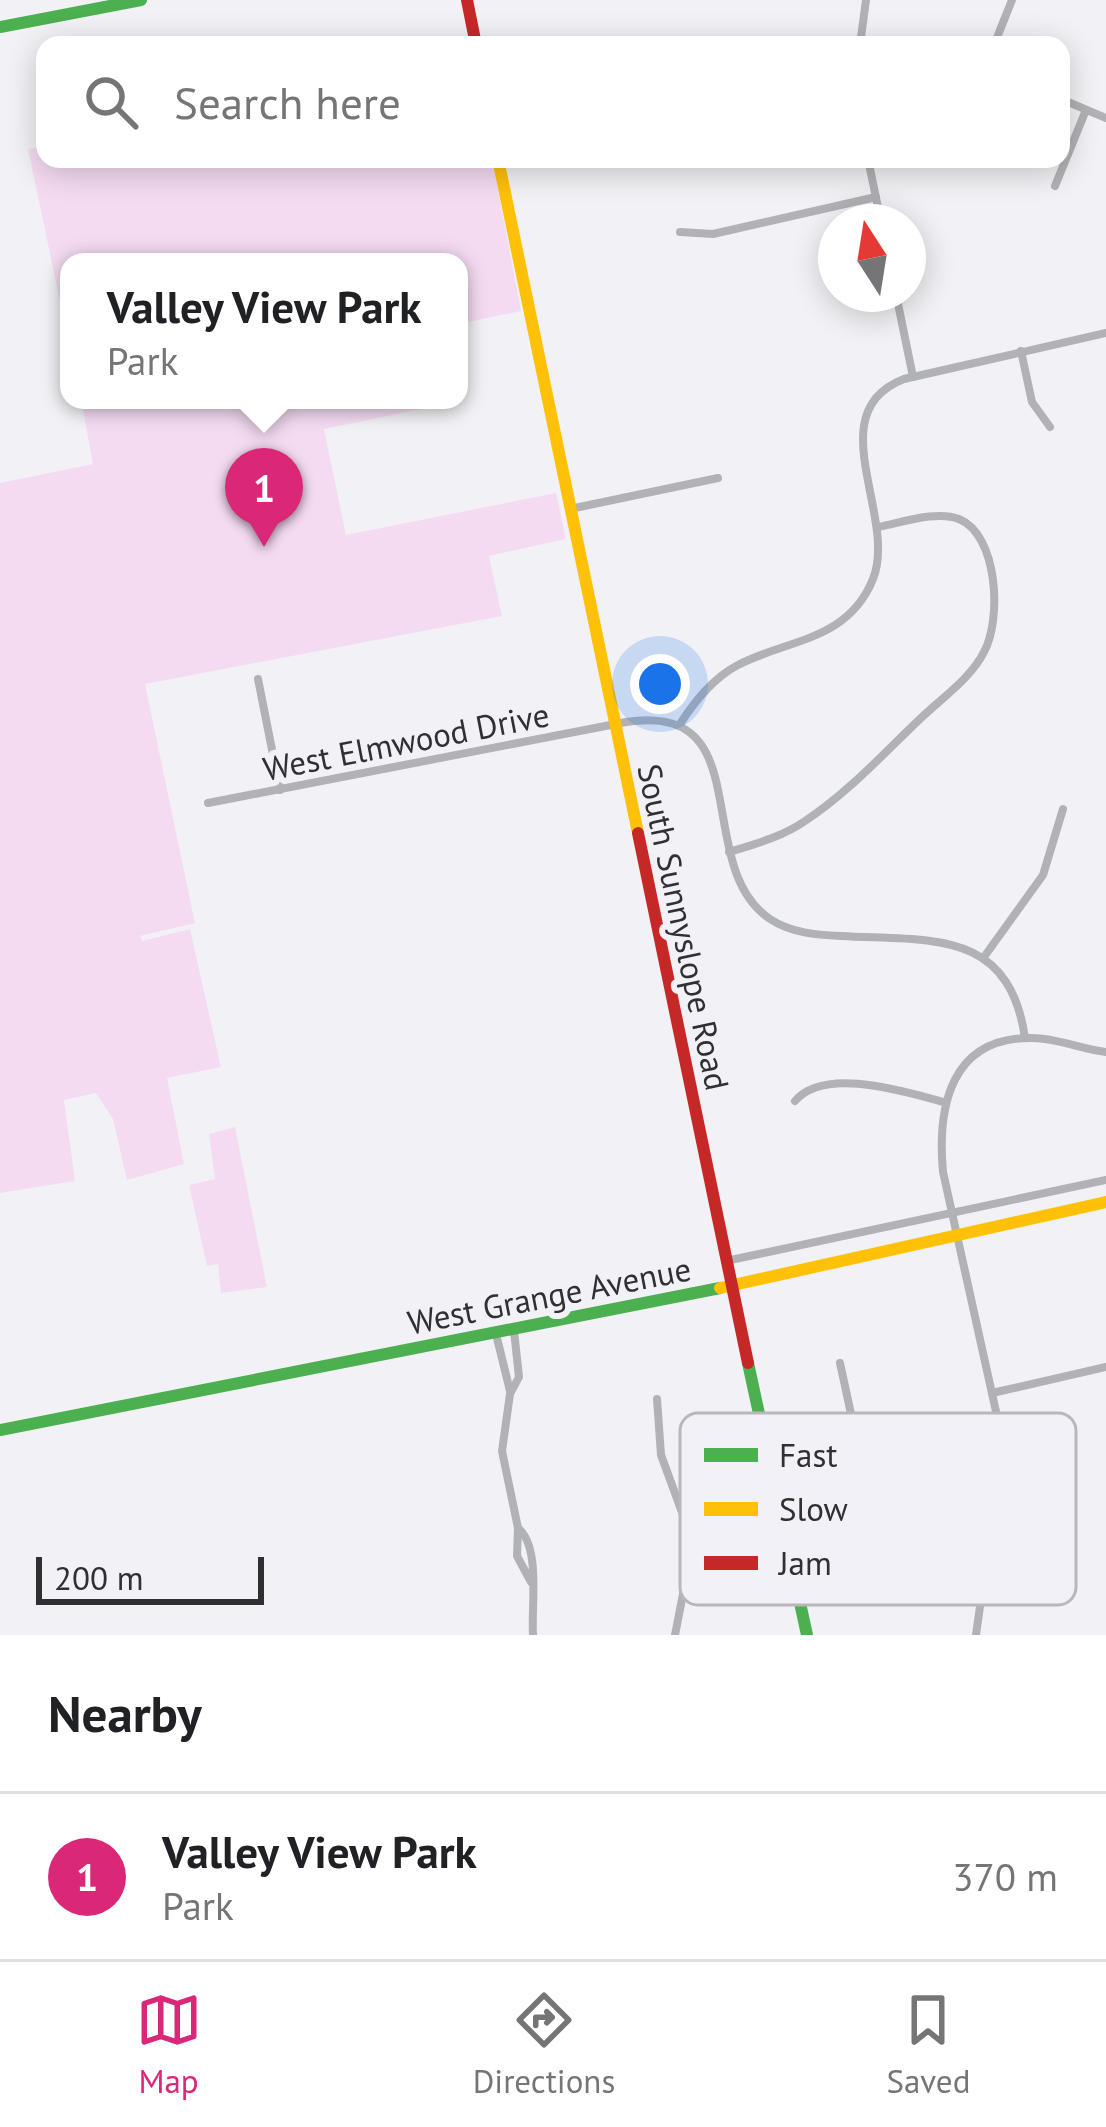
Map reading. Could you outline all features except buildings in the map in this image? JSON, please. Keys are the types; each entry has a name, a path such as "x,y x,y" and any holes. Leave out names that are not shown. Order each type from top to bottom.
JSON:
{"street":[{"path":"0,27 78,6 141,0"},
{"path":"467,0 474,36"},
{"path":"861,36 866,0"},
{"path":"998,36 1012,0"},
{"path":"1070,103 1106,118"},
{"path":"1070,149 1086,110"},
{"name":"South Sunnyslope Road","path":"500,168 758,1413"},
{"path":"870,168 877,204"},
{"path":"1055,186 1062,168"},
{"path":"680,232 713,234 876,197"},
{"path":"900,312 913,377"},
{"path":"1025,1039 1011,986 984,957 967,948 932,941 824,935 768,918 748,899 729,852 709,755 680,724 727,672 822,636 853,612 873,580 878,527 862,443 864,415 878,393 913,377 1106,333"},
{"path":"1021,351 1032,402 1050,427"},
{"path":"568,509 718,478"},
{"path":"729,852 782,834 830,803 964,678 985,652 995,620 995,596 986,554 970,526 949,517 878,527"},
{"path":"258,679 280,790"},
{"name":"West Elmwood Drive","path":"208,803 614,724 657,718 680,724"},
{"path":"984,957 1042,875 1063,809"},
{"path":"995,1413 939,1136 944,1102 968,1062 997,1044 1025,1039 1106,1052"},
{"path":"795,1101 814,1087 848,1084 944,1102"},
{"name":"West Grange Avenue","path":"726,1261 1106,1180"},
{"name":"West Grange Avenue","path":"0,1430 514,1331 1106,1202"},
{"path":"514,1331 519,1376 511,1394 502,1451 518,1528 518,1556 531,1582"},
{"path":"496,1334 511,1394"},
{"path":"839,1364 850,1413"},
{"path":"992,1394 1106,1367"},
{"path":"657,1400 661,1454 680,1504"},
{"path":"518,1528 527,1535 533,1553 533,1635"},
{"path":"675,1635 681,1605"},
{"name":"South Sunnyslope Road","path":"800,1605 807,1635"},
{"path":"976,1635 980,1605"}],"shaded area":[{"path":"36,148 36,168 494,168 521,311 468,322 468,253 60,253 60,301 28,149"},
{"path":"83,409 422,409 324,429 346,535 556,493 566,539 489,556 502,616 145,684 195,923 140,936 142,941 190,929 221,1067 167,1078 184,1164 127,1180 113,1119 96,1093 64,1100 75,1181 0,1193 0,483 93,464"},
{"path":"235,1127 267,1287 221,1293 218,1264 207,1266 189,1185 215,1179 209,1134"}],"traffic: fast":[{"path":"0,27 141,0"},
{"path":"0,1430 720,1288"},
{"path":"748,1363 759,1413"},
{"path":"800,1605 807,1635"}],"traffic: slow":[{"path":"500,168 638,833"},
{"path":"720,1288 1106,1202"}],"traffic: jam":[{"path":"467,0 474,36"},
{"path":"638,833 748,1363"}],"place":[{"name":"Valley View Park","path":"264,547"}]}
